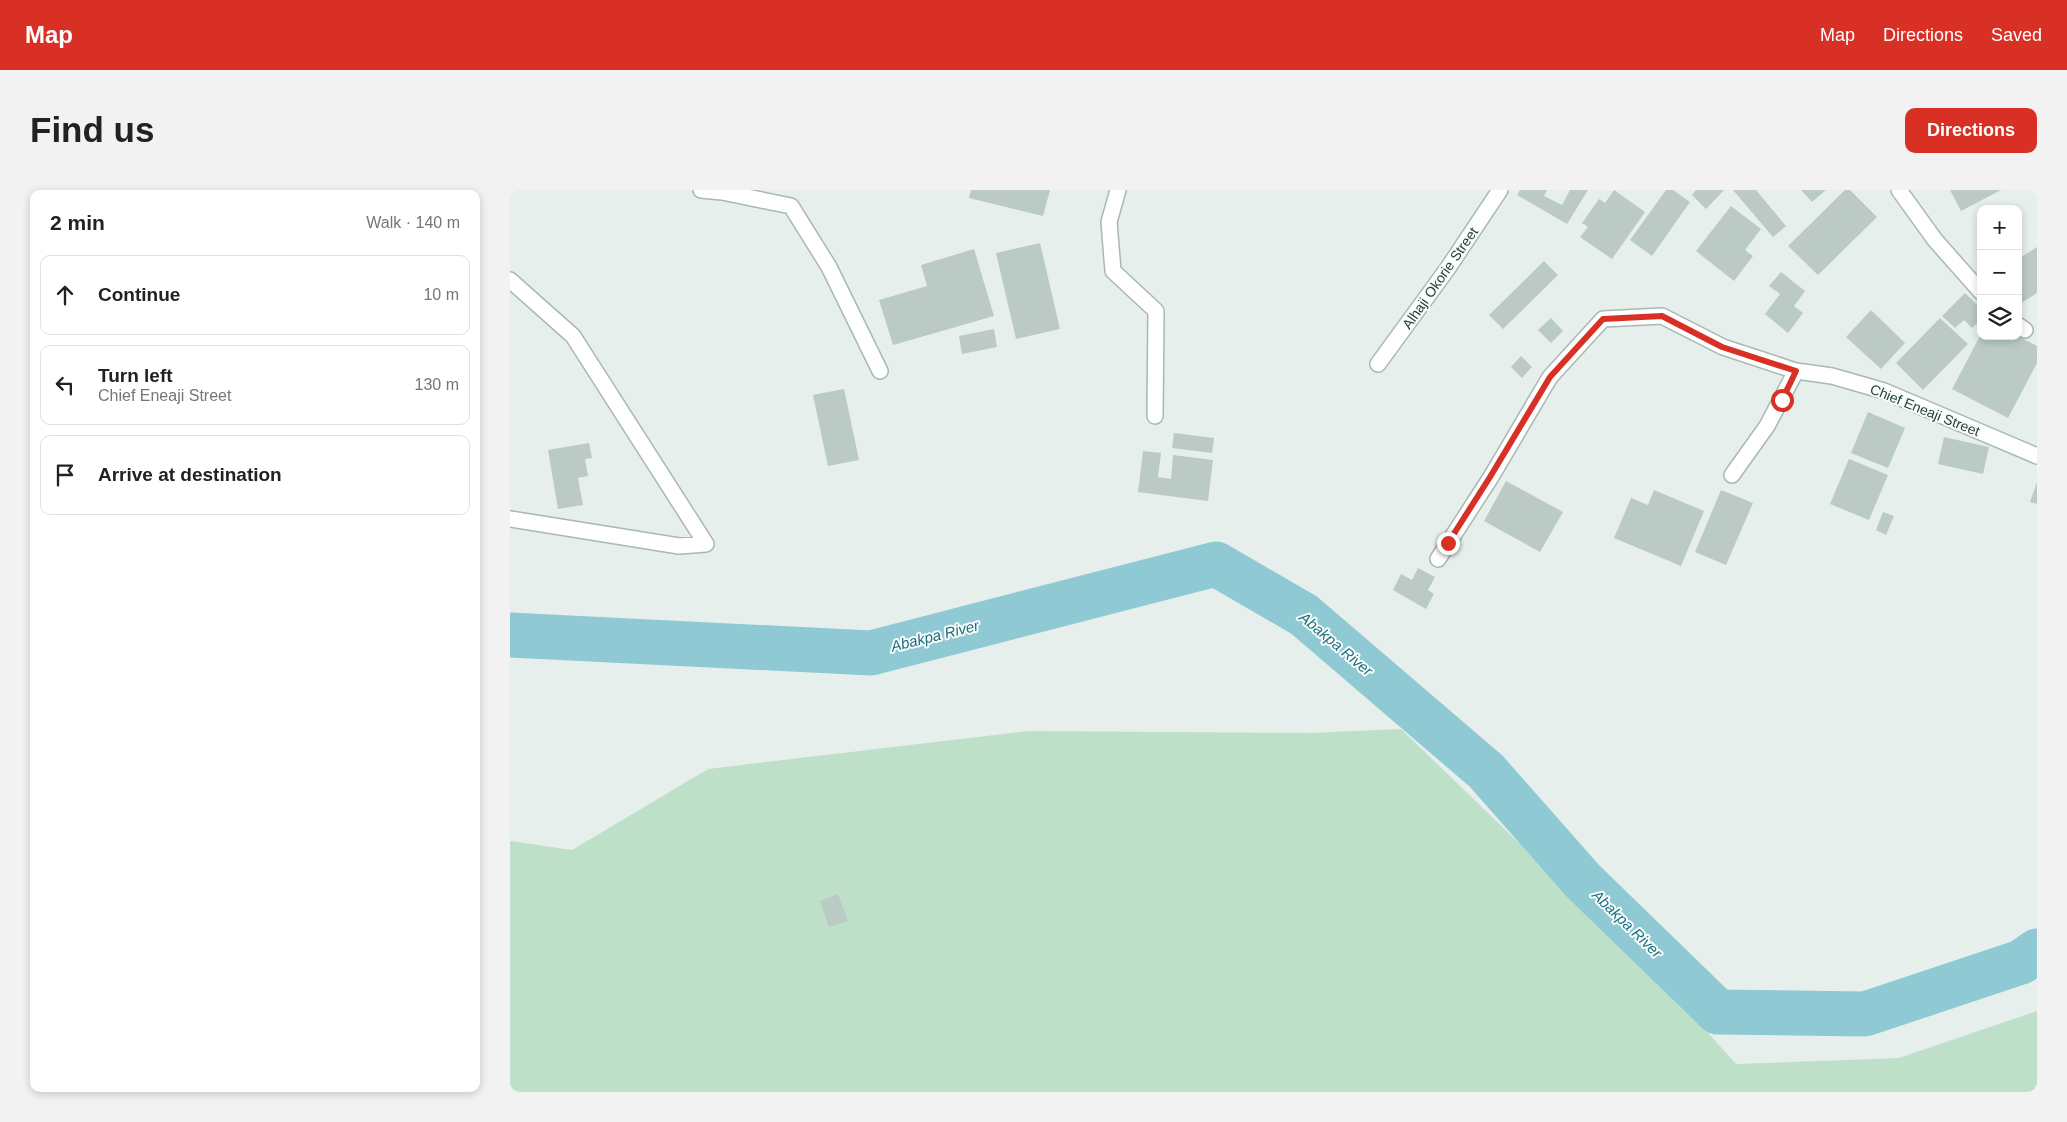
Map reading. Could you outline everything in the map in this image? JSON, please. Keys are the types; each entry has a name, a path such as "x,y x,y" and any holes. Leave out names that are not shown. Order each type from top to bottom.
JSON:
{"street":[{"path":"701,190 722,192 791,206 829,267 880,371"},
{"path":"1118,190 1109,222 1113,271 1156,311 1155,416"},
{"name":"Alhaji Okorie Street","path":"1378,364 1448,268 1500,190"},
{"path":"1899,190 1935,240 1977,287"},
{"path":"510,280 573,336 706,544 679,546 510,519"},
{"name":"Chief Eneaji Street","path":"1438,559 1550,377 1603,319 1662,316 1722,347 1796,371 1832,376 1884,391 2037,456"},
{"path":"1732,475 1767,426 1796,371"}],"green space":[{"path":"1401,729 1659,978 1736,1064 1899,1058 2037,1011 2037,1092 510,1092 510,841 572,850 708,769 1028,731 1309,733"}],"building":[{"path":"971,190 1050,190 1043,216 969,198"},
{"path":"1520,190 1547,190 1544,196 1562,205 1570,190 1588,190 1567,224 1517,195"},
{"path":"1614,190 1645,212 1612,259 1580,237 1588,227 1582,223 1599,199 1605,203"},
{"path":"1666,190 1673,190 1690,202 1652,256 1630,240"},
{"path":"1696,190 1724,190 1706,209 1692,195"},
{"path":"1733,190 1756,190 1786,226 1773,237"},
{"path":"1801,190 1826,190 1812,202"},
{"path":"1845,190 1850,190 1877,217 1818,275 1788,246"},
{"path":"1950,190 2001,190 1961,211"},
{"path":"1731,206 1761,229 1745,250 1753,256 1734,281 1696,251"},
{"path":"1040,243 1060,329 1016,339 996,253"},
{"path":"2037,247 2037,293 2022,302 2022,295 2022,256"},
{"path":"974,249 994,316 893,345 879,300 927,286 921,265"},
{"path":"1544,261 1558,275 1503,329 1489,315"},
{"path":"1781,272 1805,291 1794,306 1803,313 1788,333 1765,314 1780,294 1769,286"},
{"path":"1965,293 1977,305 1977,324 1972,328 1964,320 1955,328 1942,316"},
{"path":"1871,310 1905,343 1881,369 1846,337"},
{"path":"1551,318 1563,331 1551,343 1538,330"},
{"path":"1940,318 1968,344 1923,390 1896,363"},
{"path":"994,329 997,347 962,354 959,336"},
{"path":"2022,338 2037,346 2037,363 2008,418 1952,389 1978,340 2022,340"},
{"path":"1521,356 1532,367 1522,378 1511,367"},
{"path":"844,389 859,460 828,466 813,395"},
{"path":"1868,412 1905,428 1888,468 1851,453"},
{"path":"1174,433 1214,438 1212,453 1172,448"},
{"path":"1944,437 1989,447 1983,474 1938,464"},
{"path":"589,443 592,458 585,459 588,476 578,478 583,505 558,509 548,450"},
{"path":"1143,451 1161,453 1158,477 1171,479 1173,455 1213,460 1208,501 1138,492"},
{"path":"1849,459 1888,475 1869,520 1830,504"},
{"path":"1506,481 1563,512 1540,552 1484,521"},
{"path":"2037,482 2037,504 2030,502"},
{"path":"1654,490 1704,511 1681,566 1614,538 1631,498 1648,505"},
{"path":"1721,490 1753,503 1726,565 1695,552"},
{"path":"1883,512 1894,516 1886,535 1876,530"},
{"path":"1418,568 1435,577 1428,590 1434,594 1426,609 1393,590 1401,574 1412,580"},
{"path":"838,894 848,921 829,927 820,901"}],"waterway":[{"name":"Abakpa River","path":"510,635 871,653 1216,564 1304,615 1486,771 1583,881 1718,1012 1865,1014 2021,962 2037,951"}],"route":[{"path":"1448,543 1550,377 1603,319 1662,316 1722,347 1796,371 1782,400"}]}
